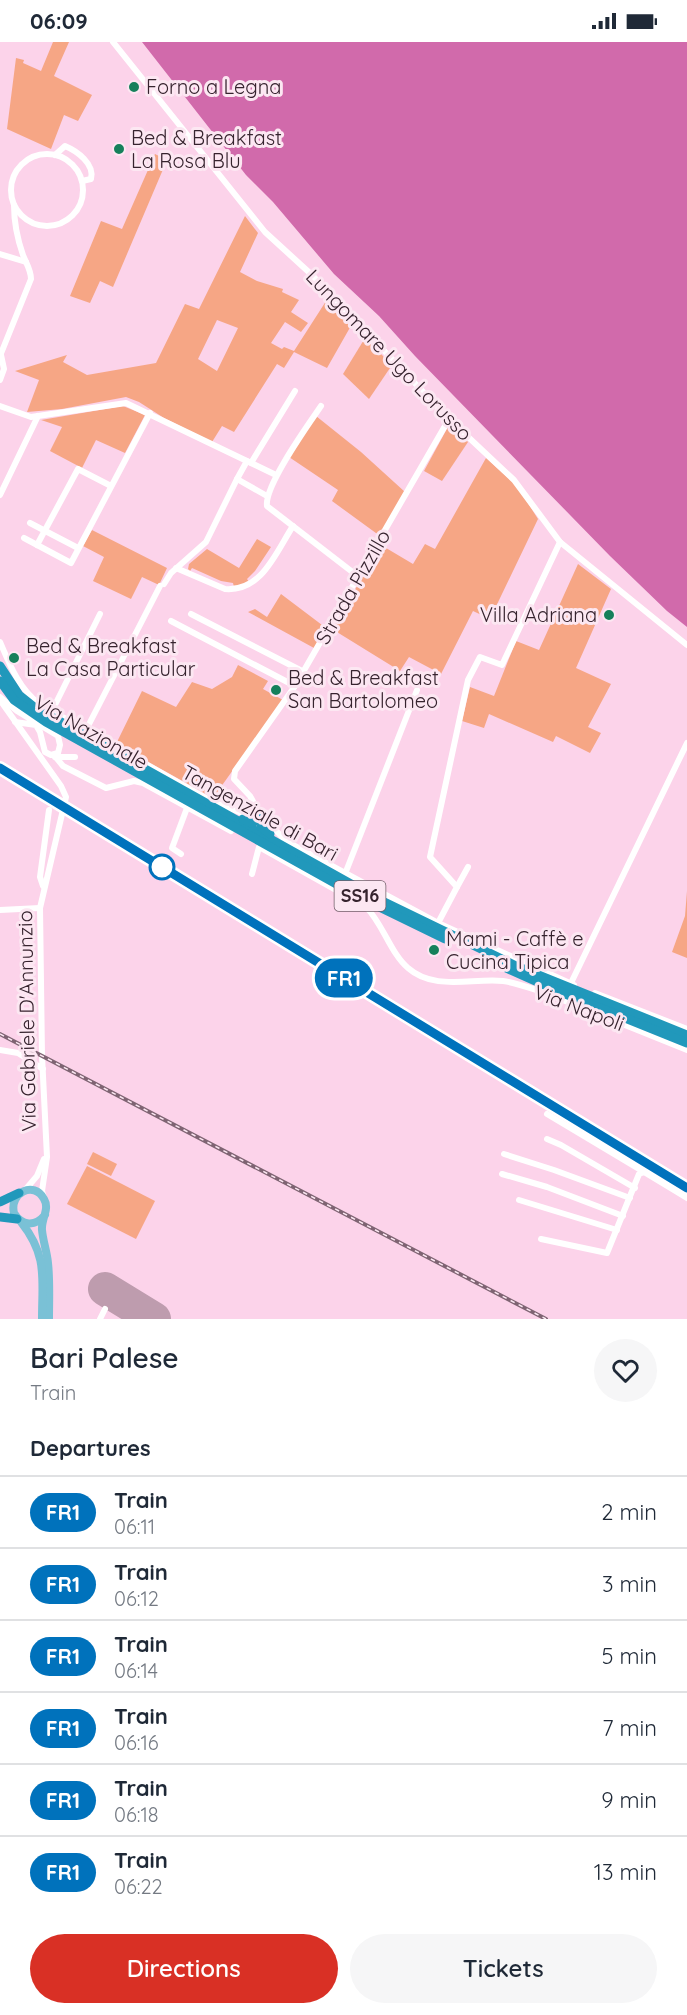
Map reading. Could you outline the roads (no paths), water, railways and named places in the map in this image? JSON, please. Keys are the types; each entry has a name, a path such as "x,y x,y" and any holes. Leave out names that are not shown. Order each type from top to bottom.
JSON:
{"highway":[{"name":"Tangenziale di Bari","path":"0,666 19,695 34,707 376,898 507,962 687,1035"},
{"name":"Tangenziale di Bari","path":"0,681 14,700 46,722 368,901 553,990 687,1043"},
{"path":"208,804 251,823 260,814"},
{"path":"260,814 262,830 272,836 277,843"},
{"path":"0,1202 22,1192"},
{"path":"0,1217 19,1220"}],"main road":[{"path":"42,1319 43,1253 12,1207 14,1200 22,1192 36,1191 45,1199 46,1210 42,1229 49,1319"},
{"path":"19,1220 26,1224 37,1223 45,1215"}],"street":[{"name":"Lungomare Ugo Lorusso","path":"113,42 265,232 312,275 449,419 514,480 560,543 687,645"},
{"path":"56,154 65,146 80,155 90,167 92,175 91,178 82,181"},
{"path":"0,380 4,369 0,356 31,279 14,224 11,185 19,167 35,155 56,154 72,164 82,181 83,190 78,208 72,216 54,225 45,226 27,219 14,205"},
{"path":"0,254 26,262"},
{"path":"86,730 162,585 176,568 206,542 237,479 295,392"},
{"path":"0,406 26,416 38,416 118,403 133,405 276,475"},
{"path":"321,406 276,475 267,496 267,506 359,578"},
{"path":"24,538 71,563 150,413"},
{"path":"0,495 38,416"},
{"name":"Strada Pizzillo","path":"260,814 250,796 234,779 235,771 296,686 449,419"},
{"path":"37,545 78,469 111,486"},
{"path":"237,479 267,496"},
{"path":"30,523 78,548"},
{"path":"176,568 225,588 248,586 260,577 293,526"},
{"path":"457,887 430,857 468,680 480,657 502,665 560,543"},
{"path":"52,711 100,614"},
{"path":"191,614 304,672"},
{"path":"171,621 296,686"},
{"name":"Via Nazionale","path":"0,642 19,684 27,694 52,711 213,802 237,812 260,814"},
{"path":"345,874 417,690"},
{"path":"0,699 58,736 60,750 55,756"},
{"path":"0,699 25,731 28,741"},
{"path":"10,714 17,711"},
{"path":"17,711 18,722 28,741"},
{"path":"18,722 39,728 45,752 55,756 75,757"},
{"path":"25,731 30,725"},
{"name":"Via Gabriele D'Annunzio","path":"28,741 61,786 66,802 43,887 40,908 46,1149 46,1168 42,1191 45,1199"},
{"path":"570,983 687,743"},
{"path":"55,756 63,766 99,786 106,788 134,781 143,783 231,831"},
{"path":"181,854 172,848 188,807"},
{"path":"43,887 40,878 49,810"},
{"path":"260,814 284,839 438,923 570,983 687,1029"},
{"name":"Via Napoli","path":"252,874 259,847 366,907 374,915 403,963 421,978 435,981 502,981 527,987 687,1050"},
{"path":"438,923 468,867"},
{"path":"0,910 40,908"},
{"path":"0,1050 18,1053 43,1069"},
{"path":"547,1114 687,1198"},
{"path":"547,1139 634,1188"},
{"path":"22,1192 42,1167 46,1149"},
{"path":"504,1154 630,1198"},
{"path":"541,1239 607,1253 639,1174 644,1172"},
{"path":"502,1174 547,1187 623,1215"},
{"path":"519,1200 617,1230"},
{"path":"100,1319 105,1309"}],"railway":[{"path":"0,768 687,1188"},
{"path":"0,1034 546,1319"}],"train":[{"name":"FR1","path":"0,768 687,1188"}],"place":[{"name":"Forno a Legna","path":"134,87"},
{"name":"Bed & Breakfast La Rosa Blu","path":"119,149"},
{"name":"Villa Adriana","path":"609,615"},
{"name":"Bed & Breakfast La Casa Particular","path":"14,658"},
{"name":"Bed & Breakfast San Bartolomeo","path":"276,690"},
{"name":"Mami - Caffè e Cucina Tipica","path":"434,950"}]}
